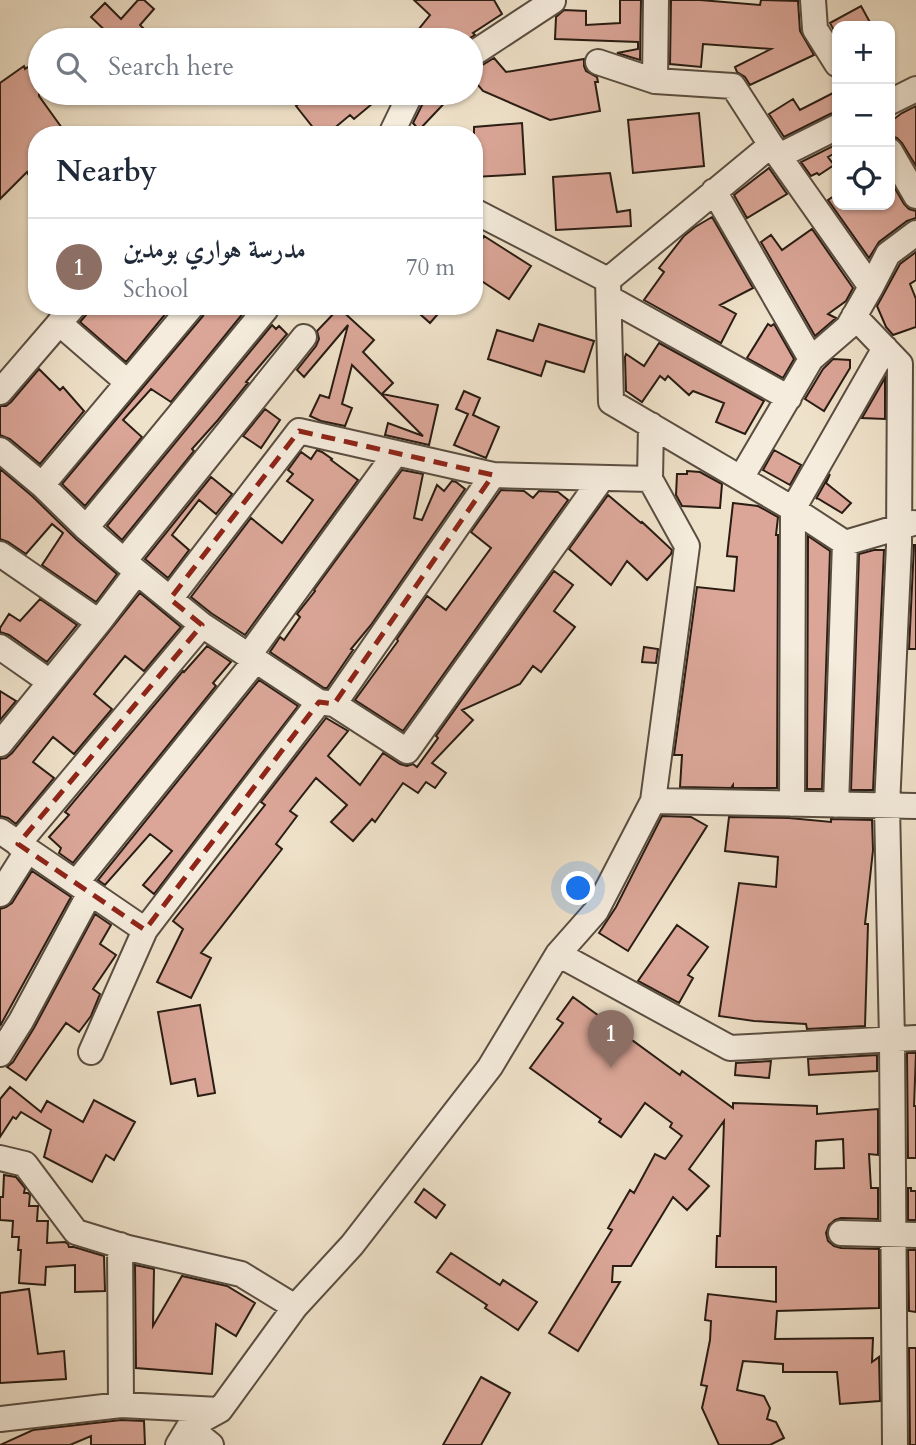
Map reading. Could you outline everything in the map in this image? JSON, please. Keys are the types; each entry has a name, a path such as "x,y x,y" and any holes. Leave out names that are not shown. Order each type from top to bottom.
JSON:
{"street":[{"path":"656,0 656,81"},
{"path":"813,0 816,29 832,56"},
{"path":"483,47 552,1"},
{"path":"598,62 656,81 733,86 871,287"},
{"path":"895,100 916,89"},
{"path":"395,126 405,105"},
{"path":"832,129 775,150 714,191 608,289 611,402 793,509 845,543 908,524"},
{"path":"895,160 916,196"},
{"path":"714,191 811,359"},
{"path":"483,216 789,398"},
{"path":"741,478 811,359 848,327 888,254 916,233"},
{"path":"0,392 66,315"},
{"path":"68,315 127,382"},
{"path":"42,485 184,315"},
{"path":"86,528 260,315"},
{"path":"855,316 900,364 908,524 887,806 904,1039 905,1235 895,1445"},
{"path":"1,739 99,622 131,566 303,337"},
{"path":"792,804 793,509 885,348"},
{"path":"183,1436 220,1410 295,1307 352,1245 490,1067 558,954 596,911 653,801 687,546 650,479 651,425"},
{"path":"170,599 299,431 493,475 650,479"},
{"path":"0,450 42,485 86,528 202,625 407,751 602,478"},
{"path":"0,1054 21,1021 83,888 252,657 396,453"},
{"path":"91,1052 145,930 326,703 493,475"},
{"path":"836,805 845,543"},
{"path":"0,554 99,622"},
{"path":"0,894 15,842 202,625"},
{"path":"0,647 50,682"},
{"path":"653,801 916,806"},
{"path":"15,842 145,930"},
{"path":"558,954 730,1048 904,1039"},
{"path":"0,1158 25,1164 76,1232 241,1274 295,1307"},
{"path":"841,1233 905,1235"},
{"path":"120,1245 121,1405"},
{"path":"0,1419 121,1405 220,1410"},
{"path":"183,1436 211,1445"}],"highlighted area":[{"path":"299,431 493,475 334,704 319,702 145,930 18,844 202,625 170,599"}],"building":[{"path":"138,0 144,0 154,9 140,25 143,28 102,28 91,17 105,3 121,19"},
{"path":"414,0 494,0 502,14 481,28 420,28 430,15"},
{"path":"620,0 641,0 640,60 617,53 638,49 638,42 555,39 556,17 564,10 586,11 586,25 620,23"},
{"path":"671,0 760,5 761,0 798,1 800,31 814,55 750,85 735,67 771,49 703,44 701,67 670,64"},
{"path":"861,6 869,21 834,21"},
{"path":"494,58 506,72 584,59 586,71 597,77 598,82 595,82 600,111 550,120 483,91 483,65"},
{"path":"24,66 25,69 28,67 28,105 45,105 61,126 28,126 28,174 27,172 0,199 0,83"},
{"path":"832,94 832,113 784,137 769,114 793,99 800,110"},
{"path":"371,105 354,119 350,115 337,126 312,126 296,106"},
{"path":"422,105 443,105 423,126 416,126 413,123"},
{"path":"916,106 916,166 902,143 895,137 895,118"},
{"path":"699,113 704,166 633,173 628,120"},
{"path":"522,123 525,174 483,176 483,126"},
{"path":"832,146 832,155 828,157 832,166 819,175 817,173 811,176 801,162"},
{"path":"769,168 787,194 747,218 734,195"},
{"path":"610,173 617,212 630,210 631,226 556,230 553,177"},
{"path":"895,189 904,204 916,211 916,218 907,221 879,242 869,258 835,210 895,210"},
{"path":"712,217 753,288 720,305 736,314 721,343 644,300 664,272 659,268 684,236"},
{"path":"812,229 853,288 846,301 828,314 836,318 815,336 761,242 771,235 782,250"},
{"path":"483,238 531,266 509,299 483,282"},
{"path":"916,252 916,280 910,284 916,299 916,327 893,335 886,327 877,306 900,264"},
{"path":"86,315 165,315 126,362 80,322"},
{"path":"242,315 171,402 151,389 123,420 142,437 85,506 62,484 203,316"},
{"path":"332,315 347,315 374,340 363,352 393,383 382,394 438,405 429,445 385,435 388,423 423,436 352,365 342,404 352,408 345,426 310,416 320,395 329,398 348,325 304,377 297,370 316,346 319,339 317,331"},
{"path":"421,315 437,315 430,323"},
{"path":"539,324 594,341 584,372 546,361 541,376 488,359 497,330 533,341"},
{"path":"768,324 774,324 794,359 783,378 747,358"},
{"path":"272,325 276,329 279,326 287,334 192,449 194,451 122,540 107,526"},
{"path":"659,343 764,401 745,434 716,422 724,403 693,391 689,395 668,376 665,380 660,376 642,402 626,391 626,354 644,366"},
{"path":"833,359 850,360 850,368 824,411 805,399 823,369"},
{"path":"39,369 60,390 63,387 84,411 40,464 10,439 0,435 0,406 11,402"},
{"path":"885,378 885,419 862,418"},
{"path":"464,391 480,398 473,415 499,427 486,458 454,445 468,414 456,409"},
{"path":"265,409 280,420 261,448 243,436"},
{"path":"317,450 358,480 245,635 191,597 251,518 282,543 313,500 287,481 293,474 288,470 301,452 311,459"},
{"path":"774,450 801,465 790,485 763,470"},
{"path":"0,469 117,574 96,602 42,565 63,533 52,524 26,554 0,539"},
{"path":"402,470 423,474 414,518 422,520 437,485 444,491 452,481 465,489 371,625 351,649 353,650 327,688 324,688 270,652 280,637 284,640 300,617 297,614"},
{"path":"687,471 700,472 722,484 720,508 682,506 676,495 677,474 687,474"},
{"path":"830,474 826,483 851,503 842,513 816,499"},
{"path":"211,477 232,494 216,514 199,500 172,535 189,550 168,578 145,559"},
{"path":"501,490 524,491 533,498 539,491 558,492 568,500 403,731 355,700 427,596 446,610 491,548 471,532"},
{"path":"608,495 672,550 647,580 627,561 611,585 569,549"},
{"path":"733,503 758,506 778,517 777,788 733,788 733,785 731,788 680,787 682,755 674,755 697,587 734,591 737,557 727,556"},
{"path":"808,536 830,551 822,789 807,789"},
{"path":"914,545 916,649 909,649"},
{"path":"884,550 873,790 851,790 859,554"},
{"path":"554,571 573,585 554,611 575,627 541,672 533,666 520,684 462,710 473,720 432,763 446,773 435,788 426,782 418,793 403,783 375,822 372,819 353,841 331,822 347,805 316,778 290,811 297,816 276,844 282,849 201,953 211,958 191,998 157,982 183,929 173,921 265,805 261,802 326,718 348,731 328,756 360,785 383,753 400,764 413,764 417,767 438,738 436,736"},
{"path":"140,593 181,627 144,671 125,656 94,694 112,709 74,754 53,737 33,762 54,778 16,824 0,816 0,759 12,753"},
{"path":"40,599 77,625 47,662 9,635 0,632 9,614 20,621"},
{"path":"207,646 231,662 213,683 216,686 73,863 59,853 61,848 49,837 69,815 65,812"},
{"path":"644,647 658,649 656,663 642,662"},
{"path":"259,680 298,706 154,894 143,885 172,851 150,834 105,885 98,880"},
{"path":"0,691 16,701 0,720"},
{"path":"662,816 691,817 707,826 628,951 599,933 616,907"},
{"path":"729,817 831,822 831,819 872,820 873,850 865,924 868,924 865,1026 807,1029 806,1024 719,1016 739,883 776,887 778,857 725,851"},
{"path":"32,871 71,897 0,1026 0,909 12,903"},
{"path":"95,914 111,925 100,944 116,955 93,989 100,994 91,1016 79,1032 66,1023 26,1080 7,1067 34,1028"},
{"path":"677,925 708,947 688,975 693,978 679,1003 638,981"},
{"path":"573,997 680,1075 682,1071 733,1108 733,1103 817,1106 817,1114 878,1109 878,1155 869,1154 871,1188 878,1188 878,1219 841,1218 829,1225 826,1233 828,1241 834,1246 879,1249 879,1308 777,1311 775,1339 873,1338 872,1362 879,1357 880,1401 840,1404 837,1372 783,1372 783,1364 743,1361 737,1390 764,1396 770,1408 767,1419 776,1422 784,1438 770,1445 719,1445 702,1408 707,1386 701,1385 711,1321 705,1320 708,1294 776,1302 776,1267 716,1267 717,1236 720,1236 724,1121 689,1169 709,1186 687,1210 673,1197 631,1266 613,1266 612,1282 620,1282 578,1351 549,1333 612,1230 608,1228 630,1190 634,1193 655,1154 665,1159 682,1136 670,1127 672,1123 645,1103 621,1137 599,1122 601,1119 530,1068 563,1023 557,1019","holes":["843,1139 844,1168 815,1169 816,1141"]},
{"path":"200,1005 215,1093 198,1096 195,1079 171,1084 158,1012"},
{"path":"907,1053 916,1053 916,1158 908,1158"},
{"path":"877,1055 877,1071 809,1075 808,1059"},
{"path":"771,1061 769,1078 735,1075 736,1063"},
{"path":"10,1087 41,1112 47,1101 83,1122 94,1100 135,1122 114,1160 106,1155 92,1182 44,1157 51,1130 21,1112 16,1119 13,1117 0,1137 0,1099"},
{"path":"4,1175 16,1177 25,1188 24,1193 30,1195 29,1206 38,1206 37,1221 48,1221 47,1243 65,1242 69,1247 104,1256 105,1291 75,1292 75,1265 46,1267 45,1285 19,1283 19,1237 12,1237 13,1221 0,1220"},
{"path":"908,1188 916,1191 916,1220 908,1220"},
{"path":"424,1189 445,1205 436,1218 415,1202"},
{"path":"908,1250 916,1250 916,1312 909,1311"},
{"path":"451,1253 500,1285 503,1280 537,1302 518,1330 485,1308 487,1305 437,1272"},
{"path":"135,1265 154,1269 153,1326 182,1276 227,1286 255,1303 236,1336 216,1324 212,1374 136,1368"},
{"path":"29,1289 38,1354 64,1351 66,1379 0,1383 0,1293"},
{"path":"909,1348 916,1348 916,1445 910,1445"},
{"path":"481,1377 510,1393 481,1445 443,1445"},
{"path":"121,1420 144,1421 145,1445 91,1445 91,1436 70,1445 0,1445 33,1430"}],"place":[{"name":"مدرسة هواري بومدين","path":"611,1068"}]}
